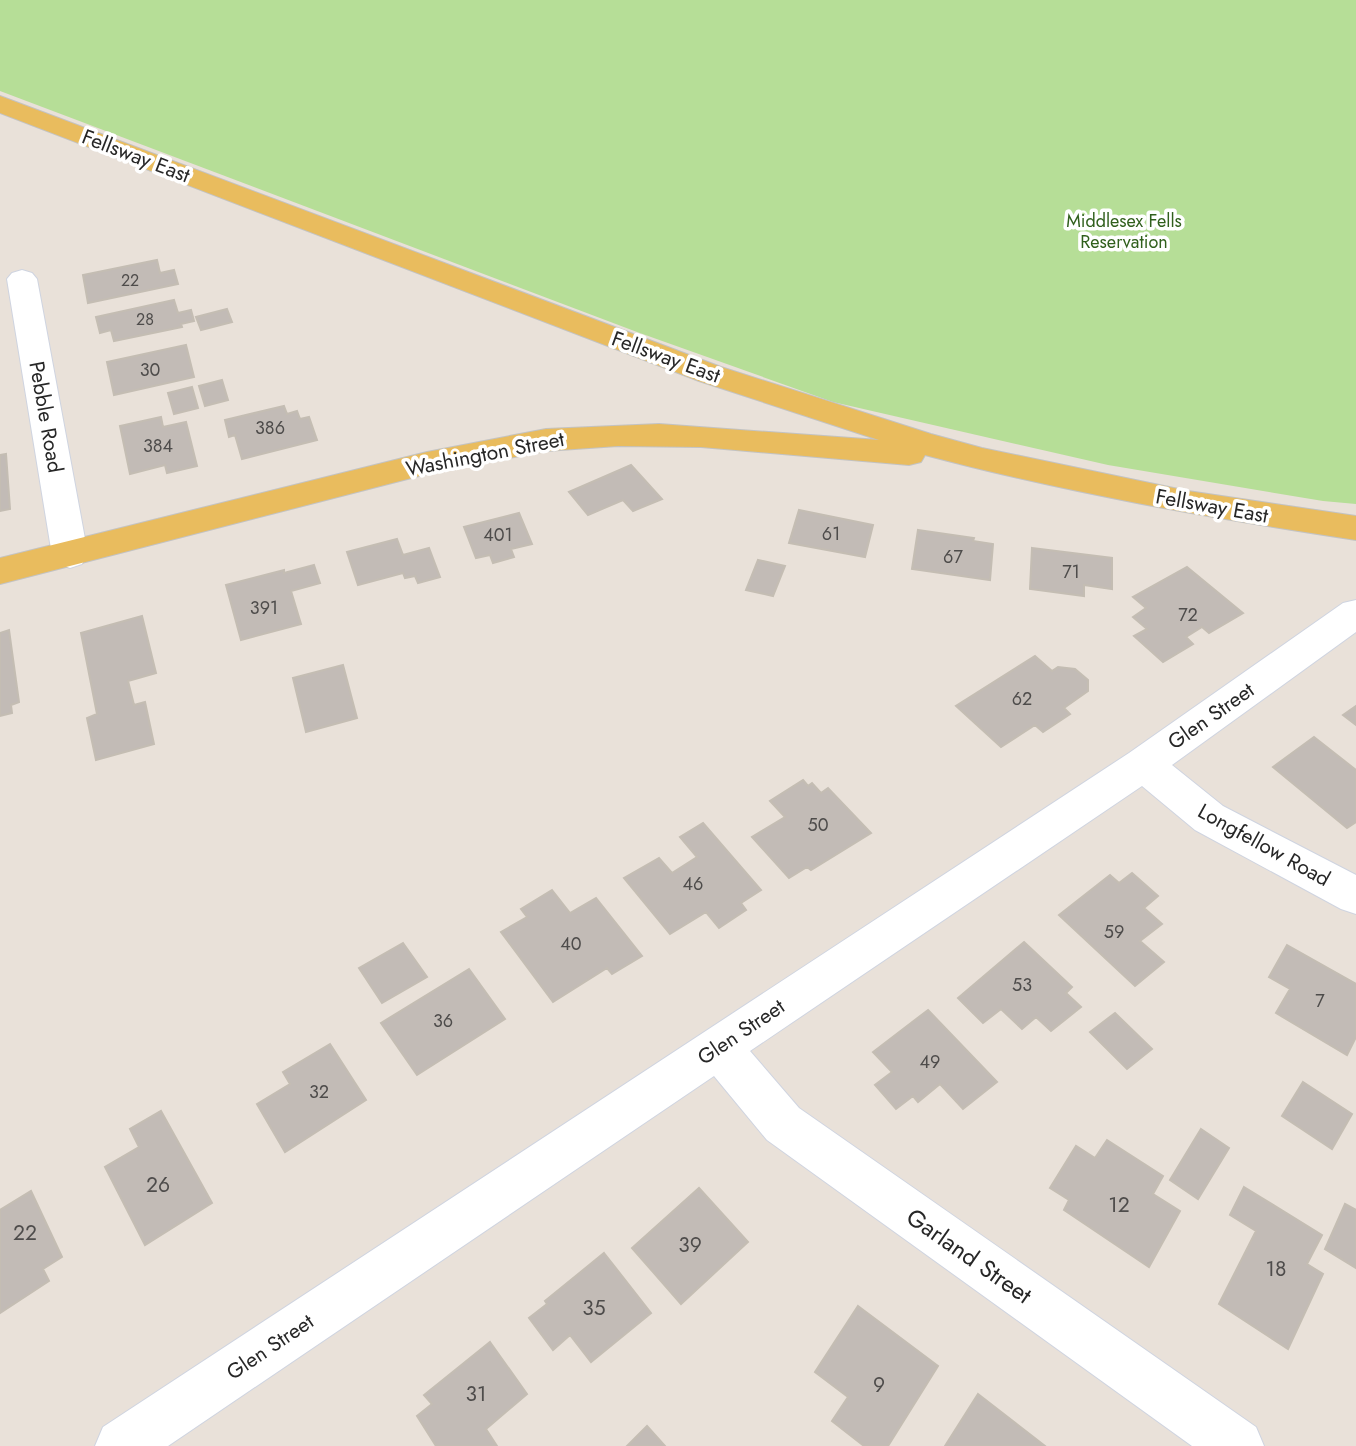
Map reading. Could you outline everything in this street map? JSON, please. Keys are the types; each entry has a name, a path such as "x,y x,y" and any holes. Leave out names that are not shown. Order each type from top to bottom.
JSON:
{"main road":[{"name":"Fellsway East","path":"0,104 710,374 922,443 982,459 1188,503 1356,528"},
{"name":"Washington Street","path":"0,571 427,463 501,446 575,437 680,435 982,459"}],"street":[{"name":"Pebble Road","path":"22,279 70,555"},
{"name":"Glen Street","path":"126,1445 1143,764 1356,613"},
{"name":"Longfellow Road","path":"1143,764 1209,818 1356,896"},
{"name":"Garland Street","path":"718,1047 783,1124 1237,1446"}],"green space":[{"name":"Middlesex Fells Reservation","path":"0,0 1356,0 1356,504 1323,501 1108,465 833,402 637,332 0,91"}],"building":[{"path":"157,260 160,273 174,270 178,284 88,303 83,275"},
{"path":"174,300 178,313 191,310 194,321 181,324 182,327 114,341 111,330 100,333 96,317"},
{"path":"227,309 232,322 201,330 196,317"},
{"path":"186,345 194,377 114,395 107,362"},
{"path":"222,380 228,400 205,406 199,386"},
{"path":"192,387 198,408 174,414 168,393"},
{"path":"284,406 287,414 297,411 300,419 309,417 317,440 242,459 235,435 229,437 225,420"},
{"path":"161,417 163,427 186,422 197,466 167,473 165,465 130,474 120,426"},
{"path":"6,454 10,509 0,511 0,455"},
{"path":"631,465 662,499 633,511 623,500 588,515 569,492"},
{"path":"799,510 873,525 865,557 789,543"},
{"path":"519,513 532,544 511,549 514,557 493,563 490,555 476,558 464,527"},
{"path":"918,530 974,538 973,541 993,544 990,580 912,569"},
{"path":"397,539 403,555 429,548 440,577 418,583 415,576 405,578 403,573 358,585 347,552"},
{"path":"1032,548 1112,558 1112,589 1084,585 1084,596 1030,589"},
{"path":"758,560 785,566 773,596 746,590"},
{"path":"314,565 320,583 291,591 301,624 241,640 226,585"},
{"path":"1187,567 1243,613 1209,633 1202,627 1186,637 1193,644 1163,662 1134,636 1147,629 1133,617 1146,608 1133,597"},
{"path":"142,616 156,673 128,681 134,705 145,702 154,744 96,760 87,718 97,714 81,633"},
{"path":"9,630 19,702 11,705 12,713 0,716 0,633"},
{"path":"1035,656 1052,671 1058,667 1075,669 1088,680 1088,691 1064,708 1070,714 1043,732 1035,725 1001,747 956,706"},
{"path":"343,665 357,718 306,732 293,678"},
{"path":"1356,706 1356,725 1343,715"},
{"path":"1314,737 1356,770 1356,822 1347,828 1273,767"},
{"path":"803,780 808,786 812,783 821,793 828,788 871,833 811,870 807,867 789,878 752,837 785,817 770,801"},
{"path":"703,823 761,890 741,903 746,910 719,928 706,912 670,934 624,878 659,858 672,873 697,857 680,837"},
{"path":"1132,873 1158,896 1144,908 1162,924 1140,941 1164,962 1135,986 1059,915 1110,875 1119,883"},
{"path":"552,890 570,913 596,898 642,956 612,974 607,968 553,1002 501,932 527,917 521,909"},
{"path":"1024,942 1072,987 1066,993 1081,1007 1051,1031 1036,1017 1022,1029 1001,1009 983,1023 958,998"},
{"path":"403,943 427,977 382,1003 359,968"},
{"path":"1287,945 1356,984 1356,1037 1347,1055 1276,1013 1290,989 1269,977"},
{"path":"469,969 505,1019 417,1075 381,1023"},
{"path":"928,1010 997,1082 963,1109 940,1084 918,1102 913,1096 896,1109 875,1085 892,1072 873,1052"},
{"path":"1115,1013 1152,1049 1127,1069 1090,1032"},
{"path":"330,1044 366,1100 285,1152 257,1104 290,1084 283,1072"},
{"path":"1303,1082 1352,1114 1332,1149 1282,1116"},
{"path":"161,1111 212,1203 145,1245 105,1167 139,1147 130,1129"},
{"path":"1201,1129 1229,1148 1198,1199 1170,1180"},
{"path":"1107,1140 1163,1176 1153,1194 1180,1211 1149,1267 1064,1210 1069,1200 1050,1188 1076,1146 1095,1158"},
{"path":"1244,1187 1322,1235 1307,1264 1323,1274 1288,1349 1219,1304 1256,1231 1230,1215"},
{"path":"699,1188 748,1242 681,1304 632,1248"},
{"path":"31,1191 62,1257 43,1269 49,1281 0,1313 0,1210"},
{"path":"1345,1204 1356,1210 1356,1268 1325,1249"},
{"path":"604,1253 651,1313 591,1362 570,1335 553,1350 529,1318 547,1304 545,1301"},
{"path":"858,1306 938,1366 888,1446 864,1446 832,1421 848,1397 815,1372"},
{"path":"490,1342 527,1394 486,1429 497,1446 436,1446 417,1416 432,1404 424,1395"},
{"path":"978,1394 1045,1446 945,1446"},
{"path":"647,1426 665,1446 627,1446"}]}
